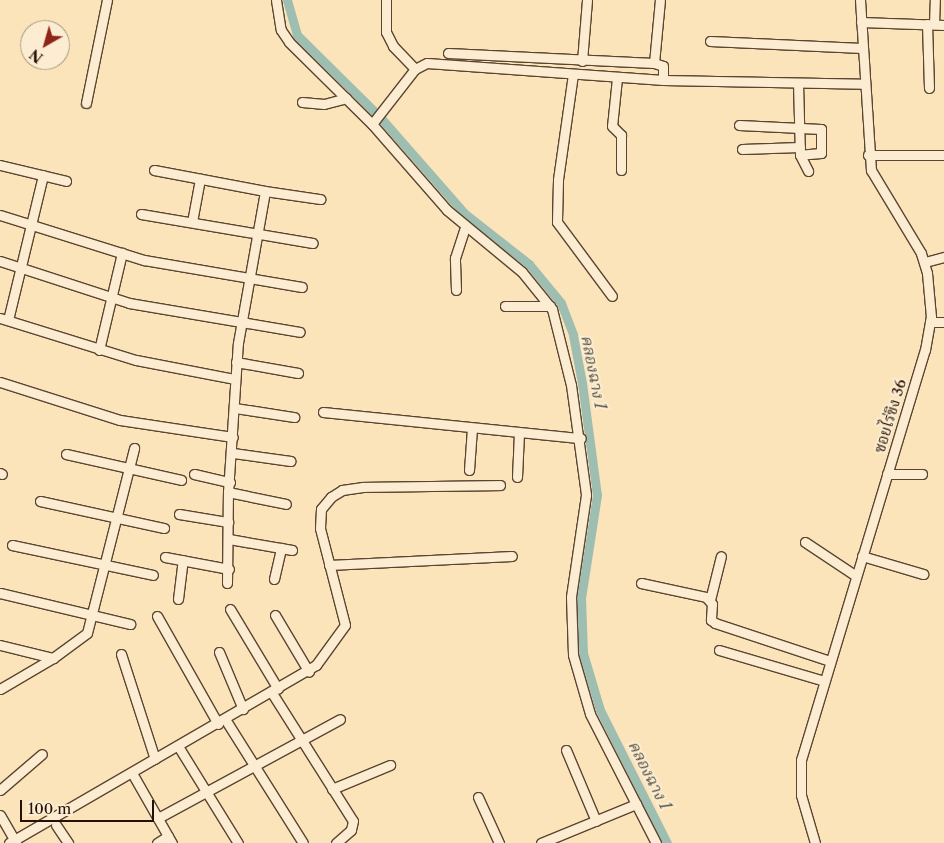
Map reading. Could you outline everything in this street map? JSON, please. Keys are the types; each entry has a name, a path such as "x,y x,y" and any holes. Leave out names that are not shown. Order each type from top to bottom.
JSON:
{"street":[{"path":"86,103 107,0"},
{"path":"276,0 285,37 346,98 374,122 465,227 522,272 550,306 562,338 581,438 586,494 571,597 573,655 590,714 656,843"},
{"path":"386,0 386,32 393,46 414,70"},
{"path":"582,61 587,0"},
{"path":"654,63 660,0"},
{"name":"ซอยไร่ขิง 36","path":"815,843 801,795 801,760 887,474 930,322 925,262 912,233 871,170 868,155 860,0"},
{"path":"929,88 930,24 934,0"},
{"path":"861,22 944,25"},
{"path":"710,41 862,48"},
{"path":"448,53 654,63 663,66 663,80"},
{"path":"374,122 388,108 414,70 427,63 617,78 864,84"},
{"path":"572,74 558,180 557,222 612,296"},
{"path":"617,78 612,126 621,135 621,170"},
{"path":"798,83 800,151 808,171"},
{"path":"302,102 324,104 346,98"},
{"path":"739,125 815,127 823,134 821,153 742,148"},
{"path":"868,155 944,154"},
{"path":"0,165 66,181"},
{"path":"154,170 320,200"},
{"path":"43,175 34,223 23,266 4,319 99,350 236,379"},
{"path":"192,222 200,179"},
{"path":"228,583 228,492 233,453 236,362 247,278 265,191"},
{"path":"141,214 312,243"},
{"path":"0,215 34,223 122,253 302,287"},
{"path":"456,290 455,258 465,227"},
{"path":"99,350 122,253"},
{"path":"925,262 944,257"},
{"path":"0,261 23,266 110,298 300,332"},
{"path":"505,306 550,306"},
{"path":"930,322 944,322"},
{"path":"236,362 298,372"},
{"path":"0,382 120,420 233,437"},
{"path":"235,408 294,417"},
{"path":"323,412 581,438"},
{"path":"469,470 472,428"},
{"path":"516,477 519,433"},
{"path":"0,689 53,658 88,632 94,616 134,448"},
{"path":"233,453 290,461"},
{"path":"66,454 181,480"},
{"path":"194,474 230,482"},
{"path":"887,474 922,474"},
{"path":"0,815 13,842 309,672 345,625 320,528 321,509 342,490 500,484"},
{"path":"228,492 286,504"},
{"path":"40,501 164,528"},
{"path":"179,514 228,522"},
{"path":"229,539 292,550"},
{"path":"805,542 856,576"},
{"path":"12,545 153,575"},
{"path":"274,579 281,548"},
{"path":"329,565 512,556"},
{"path":"721,556 710,600 715,623 830,660"},
{"path":"862,556 922,574"},
{"path":"166,557 229,569"},
{"path":"178,599 183,560"},
{"path":"641,583 710,600"},
{"path":"0,593 130,624"},
{"path":"230,609 300,738 354,825 336,843"},
{"path":"275,615 309,672"},
{"path":"156,616 222,722 253,764 303,843"},
{"path":"0,645 53,658"},
{"path":"719,650 824,681"},
{"path":"219,652 243,709"},
{"path":"121,654 155,760"},
{"path":"158,818 300,738 340,719"},
{"path":"178,746 238,843"},
{"path":"566,750 596,821"},
{"path":"0,790 42,754"},
{"path":"332,788 390,765"},
{"path":"132,773 170,839 158,843"},
{"path":"478,797 499,843"},
{"path":"541,843 636,804"},
{"path":"56,825 68,843"}],"waterway":[{"name":"คลองฉาง 1","path":"287,0 297,35 380,117 464,213 529,264 561,303 573,335 582,383 597,495 581,598 583,653 600,710 667,843"}]}
